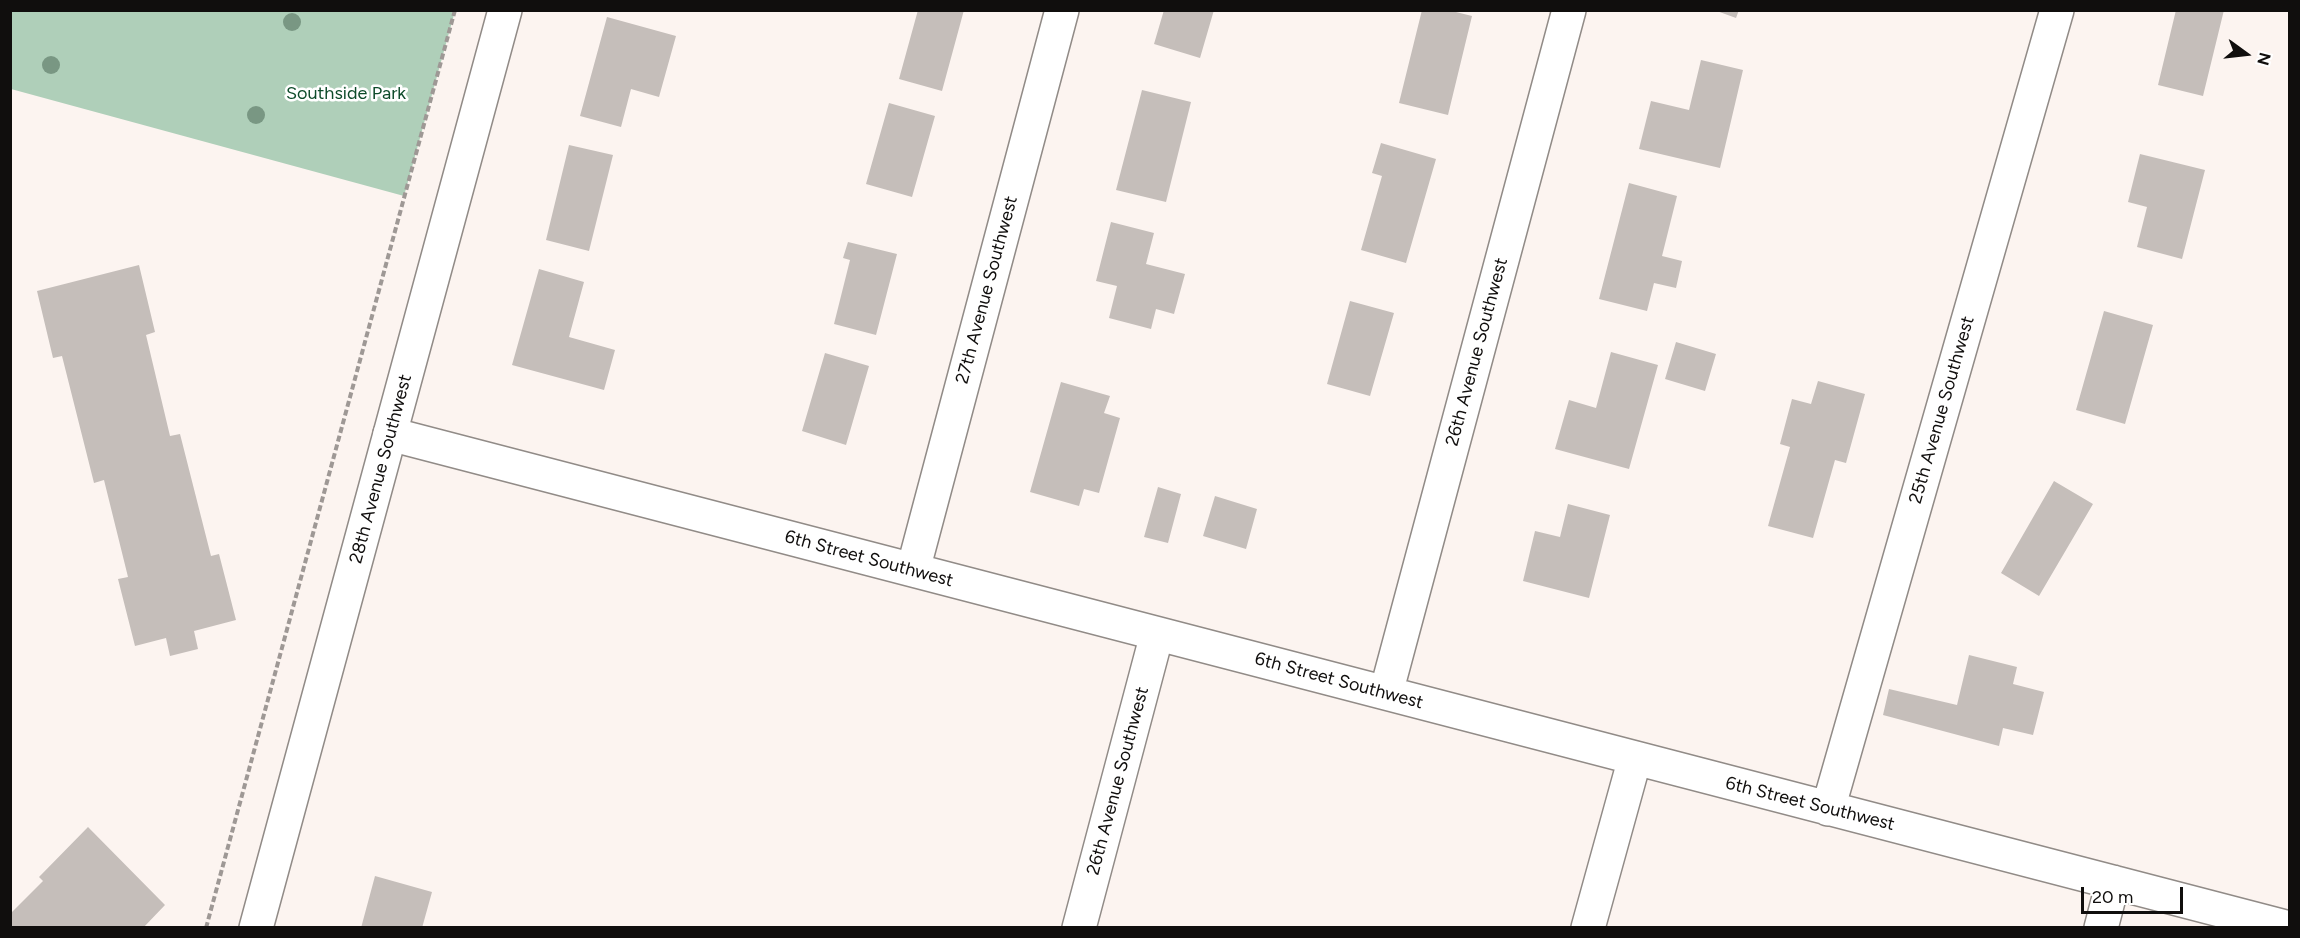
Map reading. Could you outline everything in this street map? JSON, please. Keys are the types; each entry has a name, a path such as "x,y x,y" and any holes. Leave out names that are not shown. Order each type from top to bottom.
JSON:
{"street":[{"name":"28th Avenue Southwest","path":"256,927 505,10"},
{"name":"27th Avenue Southwest","path":"913,570 1062,10"},
{"name":"26th Avenue Southwest","path":"1386,693 1569,10"},
{"name":"25th Avenue Southwest","path":"1828,809 2056,10"},
{"name":"6th Street Southwest","path":"390,434 2289,927"},
{"name":"26th Avenue Southwest","path":"1079,927 1157,634"},
{"path":"1588,927 1635,758"},
{"path":"2101,927 2113,882"}],"path":[{"path":"206,927 454,10"}],"green space":[{"name":"Southside Park","path":"10,11 455,11 404,196 11,89"}],"building":[{"path":"918,10 964,10 942,91 899,79"},
{"path":"1164,10 1214,10 1200,58 1154,44"},
{"path":"1422,10 1448,10 1472,16 1448,115 1399,103"},
{"path":"1714,10 1739,10 1736,18"},
{"path":"2176,10 2224,10 2203,96 2158,85"},
{"path":"607,17 676,36 659,97 631,89 621,127 580,116"},
{"path":"1701,60 1743,70 1720,168 1639,149 1651,101 1689,110"},
{"path":"1142,90 1191,102 1166,202 1116,190"},
{"path":"889,103 935,116 912,197 866,184"},
{"path":"1381,143 1436,159 1406,263 1361,250 1382,176 1372,173"},
{"path":"569,145 613,155 589,251 546,240"},
{"path":"2140,154 2205,170 2182,259 2137,247 2147,207 2128,202"},
{"path":"1629,183 1677,196 1662,256 1682,261 1676,288 1654,283 1647,311 1599,299"},
{"path":"1111,222 1154,233 1146,264 1185,274 1174,314 1156,309 1151,329 1109,318 1117,286 1096,281"},
{"path":"848,242 897,254 876,335 834,324 850,260 843,258"},
{"path":"139,265 155,332 146,335 170,436 180,434 211,556 219,554 236,620 194,631 198,649 170,656 166,638 135,646 118,579 128,577 104,480 94,483 62,356 53,358 37,291"},
{"path":"539,269 584,282 569,337 615,350 604,390 512,365"},
{"path":"1350,301 1394,313 1370,396 1327,384"},
{"path":"2104,311 2153,325 2125,424 2076,410"},
{"path":"1676,342 1716,354 1705,391 1665,379"},
{"path":"1611,352 1658,365 1629,469 1555,449 1569,400 1596,408"},
{"path":"825,353 869,366 846,445 802,431"},
{"path":"1818,381 1865,394 1846,463 1835,460 1813,538 1768,526 1790,447 1780,444 1792,399 1811,404"},
{"path":"1061,382 1110,396 1104,413 1120,418 1099,493 1084,489 1079,506 1030,492"},
{"path":"2054,481 2093,504 2039,596 2001,573"},
{"path":"1158,487 1181,494 1168,543 1144,537"},
{"path":"1215,496 1257,509 1246,549 1203,536"},
{"path":"1568,504 1610,515 1589,598 1523,581 1535,531 1560,537"},
{"path":"1969,655 2017,667 2013,684 2044,692 2033,735 2003,728 1999,746 1883,715 1889,689 1957,705"},
{"path":"88,827 165,905 143,928 10,928 10,914 43,881 39,877"},
{"path":"375,876 432,892 422,928 361,928"}]}
